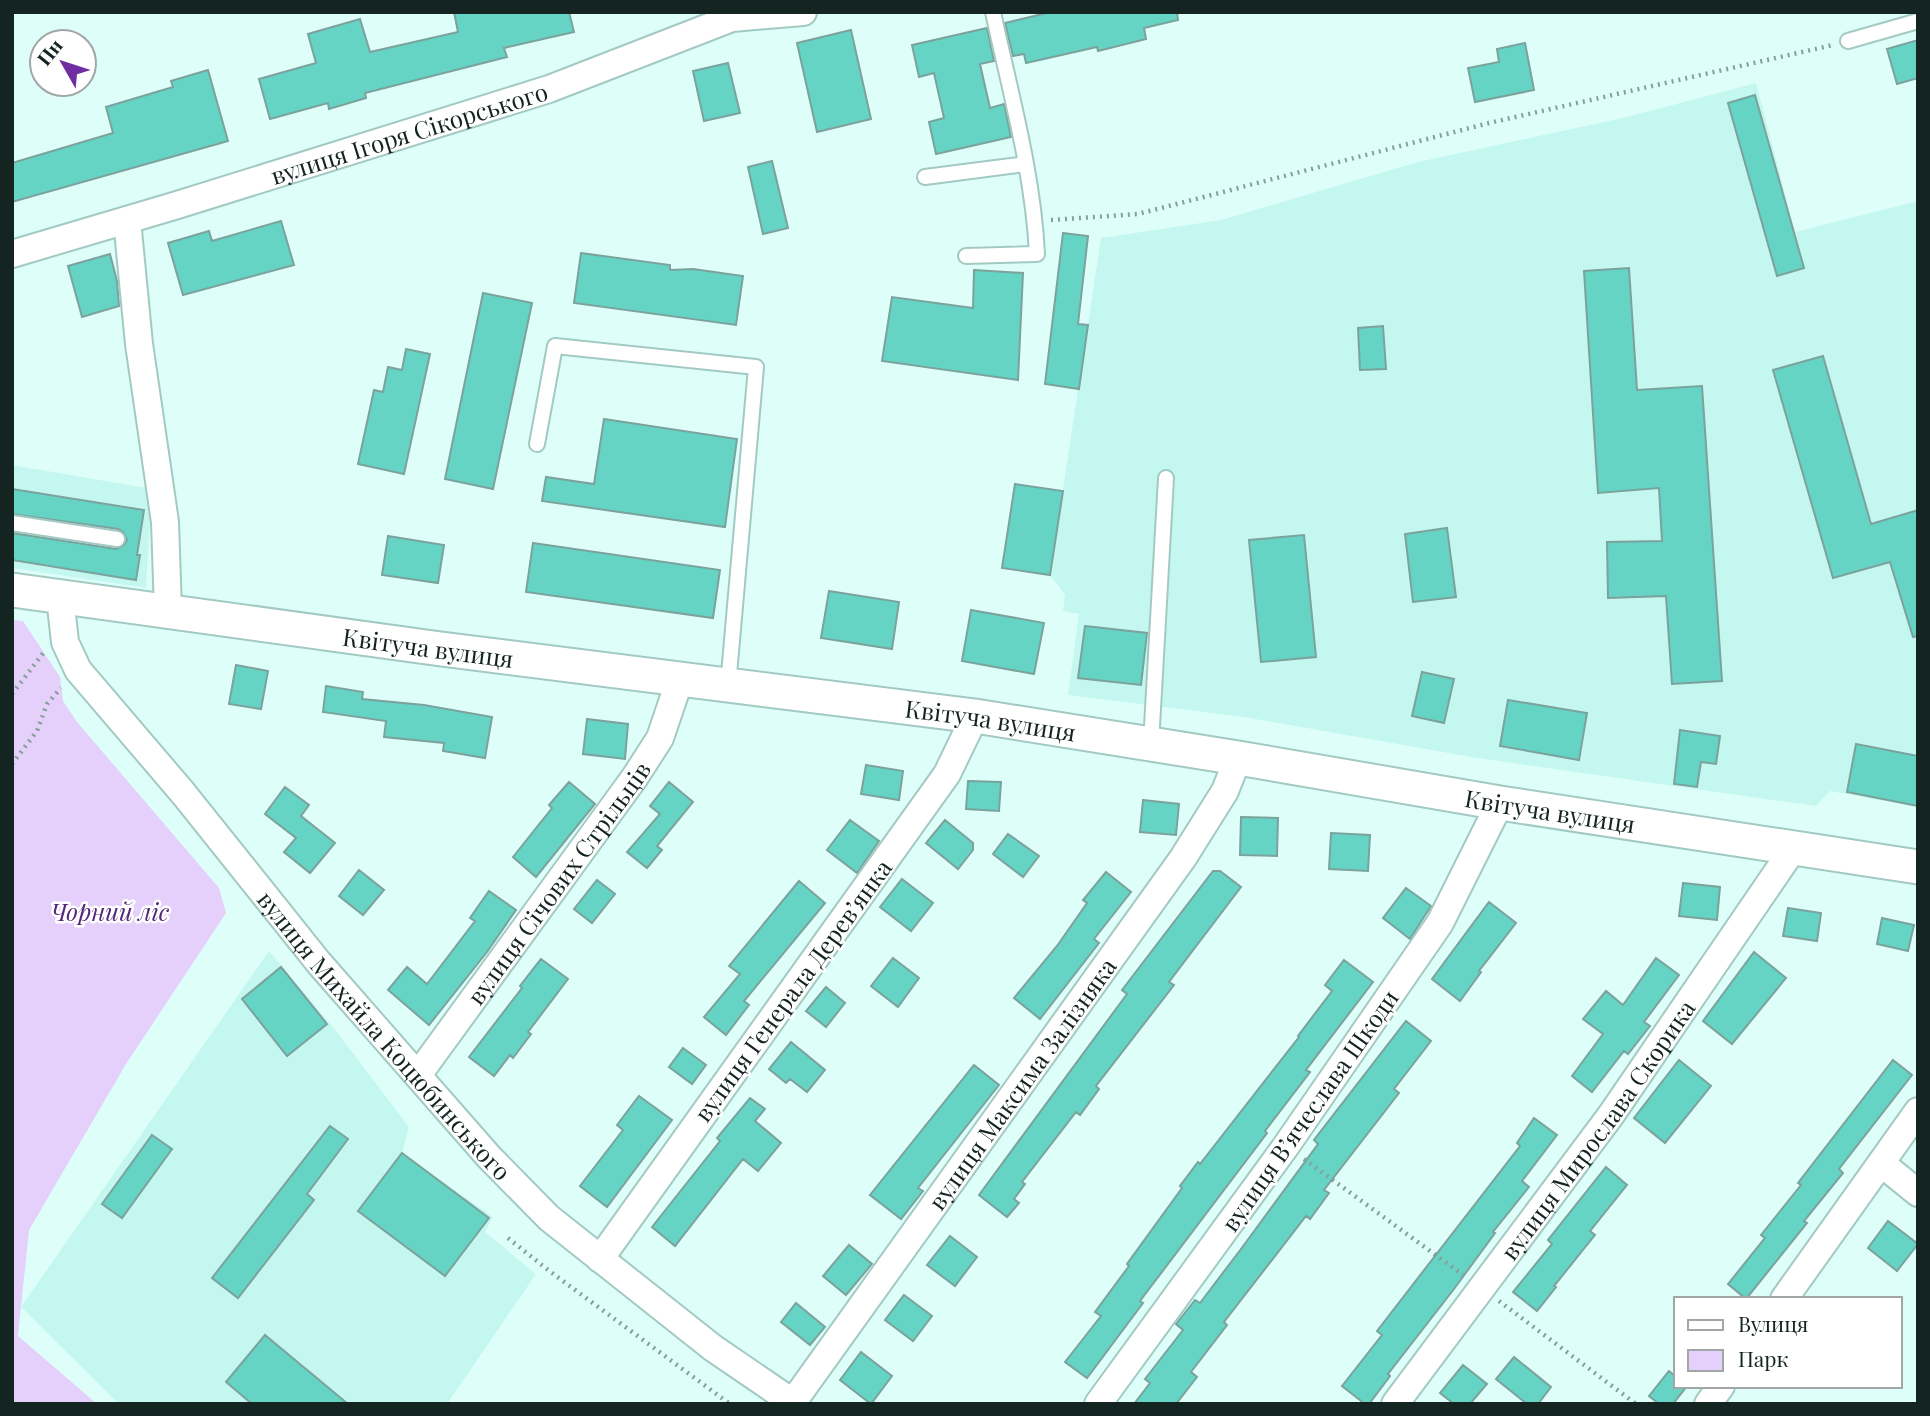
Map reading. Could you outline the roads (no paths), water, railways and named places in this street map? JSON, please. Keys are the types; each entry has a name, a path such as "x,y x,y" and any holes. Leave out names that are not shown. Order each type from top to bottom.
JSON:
{"street":[{"name":"вулиця Ігоря Сікорського","path":"12,254 549,89 711,18 803,12"},
{"path":"127,220 139,344 165,522 168,611"},
{"name":"Квітуча вулиця","path":"12,590 62,611 168,611 975,716 1500,803 1918,867"},
{"name":"вулиця Михайла Коцюбинського","path":"62,611 65,642 78,670 183,793 319,963 489,1157 549,1218 713,1348 794,1403"},
{"name":"вулиця Січових Стрільців","path":"418,1075 635,777 660,738 680,679"},
{"name":"вулиця Генерала Деревʼянка","path":"600,1259 947,774 975,716"},
{"name":"вулиця Максима Залізняка","path":"794,1403 1184,858 1225,791 1238,758"},
{"name":"вулиця Вʼячеслава Шкоди","path":"1098,1404 1278,1157 1440,923 1500,803"},
{"name":"вулиця Мирослава Скорика","path":"1395,1404 1611,1115 1793,849"},
{"path":"1785,1297 1918,1111"},
{"path":"1881,1163 1918,1193"},
{"path":"1708,1404 1720,1388"}],"lane":[{"path":"966,256 1037,254 1036,221 1026,164 993,12"},
{"path":"1848,41 1918,20"},
{"path":"925,177 1026,164"},
{"path":"537,444 555,346 756,368 728,685"},
{"path":"1151,744 1166,478"},
{"path":"12,523 117,539"}],"park label":[{"name":"Чорний ліс","path":"110,911"}]}
